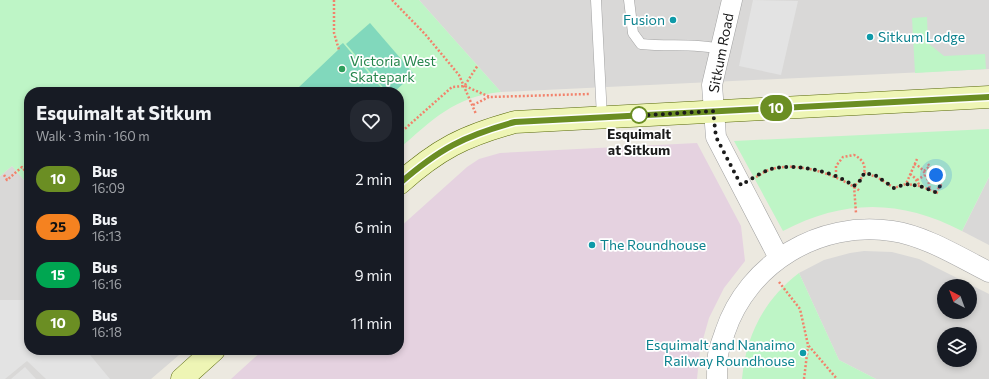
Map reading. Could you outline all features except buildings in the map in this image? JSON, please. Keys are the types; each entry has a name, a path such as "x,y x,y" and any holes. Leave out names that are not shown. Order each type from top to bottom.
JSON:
{"main road":[{"path":"404,179 422,163 445,148 481,131 515,122 989,97"},
{"path":"182,379 208,355"}],"street":[{"name":"Sitkum Road","path":"732,0 712,85 716,137 741,185 773,263"},
{"path":"717,379 718,354 730,318 746,290 773,263 803,244 826,235 857,230 892,231 924,240 989,272"}],"lane":[{"path":"596,0 602,117"},
{"path":"629,0 633,33 641,44 701,45 720,49"}],"path":[{"path":"334,0 334,33 339,50"},
{"path":"392,0 425,34 459,75 473,105 490,97 601,93"},
{"path":"464,86 478,65"},
{"path":"404,129 452,87 464,86 490,97"},
{"path":"836,176 839,160 848,155 854,154 862,161 864,173 862,179 854,186"},
{"path":"906,184 917,159"},
{"path":"914,164 924,171 930,191"},
{"path":"864,173 875,175 894,188 906,184 920,186 936,193 941,185 929,165 924,171"},
{"path":"4,175 7,180 22,168 24,170"},
{"path":"741,185 769,170 777,168 814,170 836,176 860,191"},
{"path":"910,174 917,180 920,186"},
{"path":"917,180 925,175"},
{"path":"854,186 857,230"},
{"path":"773,263 782,285 800,310 808,345 804,379"},
{"path":"808,345 837,379"}],"shaded area":[{"path":"419,0 989,0 989,69 501,92"},
{"path":"753,0 798,1 781,75 739,66"},
{"path":"697,143 741,226 745,261 724,288 709,318 700,350 697,379 231,379 257,355 404,355 404,224 467,167 479,159 500,153"},
{"path":"12,166 24,180 24,355 179,355 151,379 0,379 0,176"},
{"path":"989,177 989,245 962,231"},
{"path":"864,251 892,252 919,259 959,279 937,279 937,319 977,319 977,288 989,294 989,379 876,379 839,360 799,273 824,260"},
{"path":"0,300 24,300 24,355 90,355 110,379 46,379 27,361 5,379 0,379"},
{"path":"25,367 36,379 11,379"}],"green space":[{"path":"0,0 419,0 501,92 485,94 457,104 422,128 404,144 404,87 24,87 24,180 12,166 0,176"},
{"path":"927,17 928,43 944,56 985,54 986,69 915,73 912,18"},
{"path":"370,23 414,74 400,87 383,87 346,44"},
{"name":"Victoria West Skatepark","path":"343,43 381,87 299,87 339,49 338,47"},
{"path":"989,129 989,177 962,231 939,220 917,213 894,208 872,207 850,208 828,213 805,220 783,231 734,141"},
{"path":"799,273 839,360 876,379 742,379 748,348 759,320 776,295"}],"bus line":[{"name":"10","path":"404,179 422,163 451,145 481,131 515,122 989,97"}],"place":[{"name":"Fusion","path":"673,20"},
{"name":"Sitkum Lodge","path":"870,37"},
{"name":"Victoria West Skatepark","path":"342,69"},
{"name":"Esquimalt at Sitkum","path":"639,115"},
{"name":"The Roundhouse","path":"592,245"},
{"name":"Esquimalt and Nanaimo Railway Roundhouse","path":"803,353"}],"route":[{"path":"639,115 633,116 713,111 716,137 741,185 769,170 789,168 814,170 837,176 854,186 862,179 864,173 875,175 894,188 906,184 920,186 935,192 941,185 936,175"}]}
